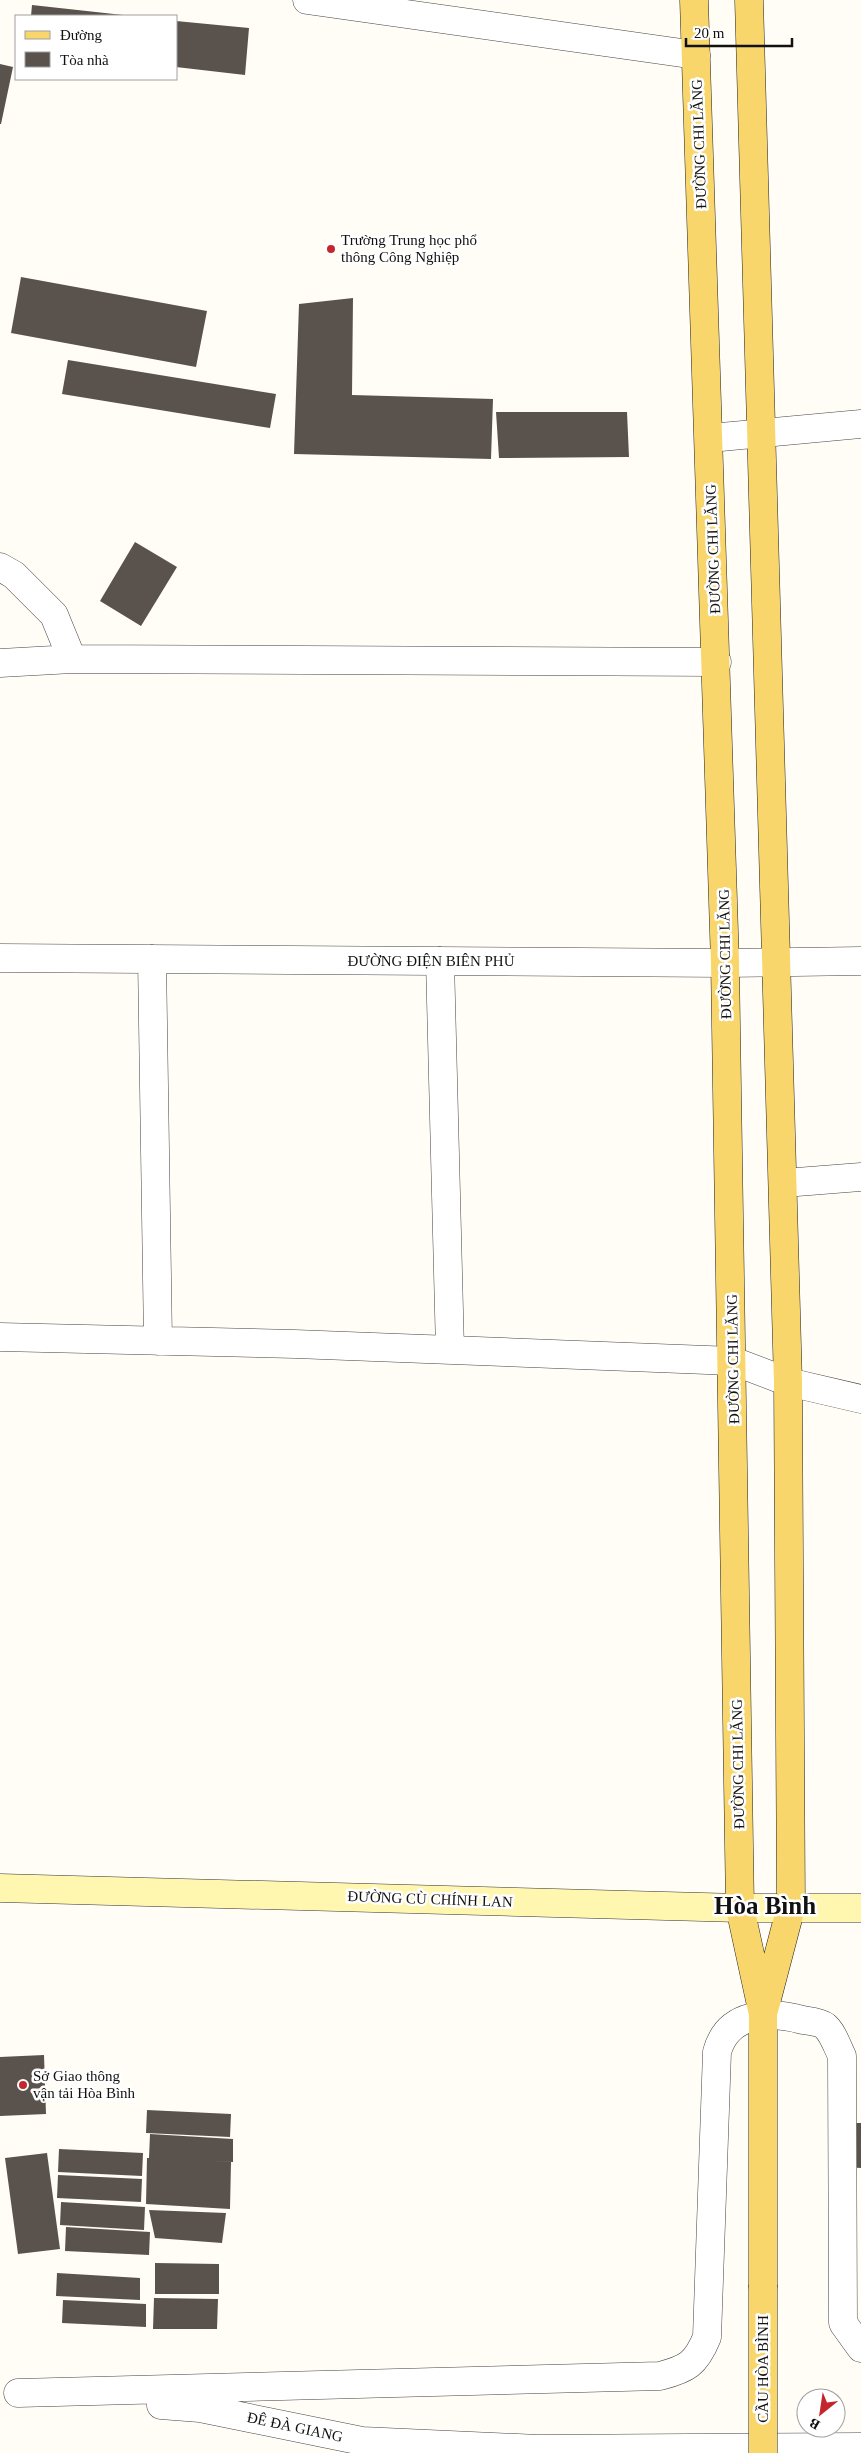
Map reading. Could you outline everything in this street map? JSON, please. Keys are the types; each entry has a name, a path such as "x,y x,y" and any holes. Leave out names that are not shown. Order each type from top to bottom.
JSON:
{"main road":[{"name":"ĐƯỜNG CHI LĂNG","path":"694,0 710,438 725,963 733,1361 740,1908 763,2014"},
{"path":"749,0 784,1183 788,1382 791,1907 763,2014"},
{"name":"ĐƯỜNG CÙ CHÍNH LAN","path":"0,1888 740,1908 861,1908"},
{"name":"CẦU HÒA BÌNH","path":"763,2014 763,2453"}],"street":[{"path":"307,0 696,55"},
{"path":"710,438 861,424"},
{"path":"0,567 14,574 54,615 72,659"},
{"path":"0,663 72,659 717,662"},
{"name":"ĐƯỜNG ĐIỆN BIÊN PHỦ","path":"0,958 725,963 861,961"},
{"path":"152,959 158,1341"},
{"path":"440,961 450,1350"},
{"path":"784,1183 861,1177"},
{"path":"0,1337 450,1350 733,1361 788,1382 861,1399"},
{"path":"9,2393 660,2376 682,2370 698,2357 708,2337 717,2052 720,2039 728,2031 745,2020 763,2014 824,2025 835,2040 842,2056 843,2323 861,2348"},
{"name":"ĐÊ ĐÀ GIANG","path":"9,2393 200,2408 362,2441 538,2449 861,2447"}],"building":[{"path":"32,5 123,15 31,15"},
{"path":"178,21 249,28 245,75 178,67"},
{"path":"0,64 13,67 1,124 0,124"},
{"path":"21,277 207,311 196,367 11,333"},
{"path":"353,298 352,395 493,399 491,459 294,454 299,304"},
{"path":"68,360 276,394 270,428 62,394"},
{"path":"496,412 627,412 629,457 499,458"},
{"path":"135,542 177,567 141,626 100,601"},
{"name":"Sở Giao thông vận tải Hòa Bình","path":"44,2055 46,2114 0,2116 0,2057"},
{"path":"147,2110 231,2114 230,2137 146,2133"},
{"path":"846,2123 861,2123 861,2168 844,2167"},
{"path":"150,2134 233,2139 233,2162 204,2161 231,2162 230,2209 146,2204 147,2158 149,2158"},
{"path":"59,2149 143,2153 142,2176 58,2172"},
{"path":"47,2153 60,2249 18,2254 5,2158"},
{"path":"58,2175 142,2179 141,2202 57,2198"},
{"path":"61,2202 145,2207 144,2230 60,2225"},
{"path":"149,2210 226,2213 222,2243 155,2238"},
{"path":"66,2227 150,2232 149,2255 65,2251"},
{"path":"155,2263 219,2264 219,2294 155,2294"},
{"path":"57,2273 140,2278 140,2300 56,2296"},
{"path":"154,2298 218,2299 217,2329 153,2329"},
{"path":"63,2300 146,2304 146,2327 62,2323"}],"place":[{"name":"Trường Trung học phổ thông Công Nghiệp","path":"331,249"},
{"name":"Sở Giao thông vận tải Hòa Bình","path":"23,2085"}],"district":[{"name":"Hòa Bình","path":"765,1905"}]}
